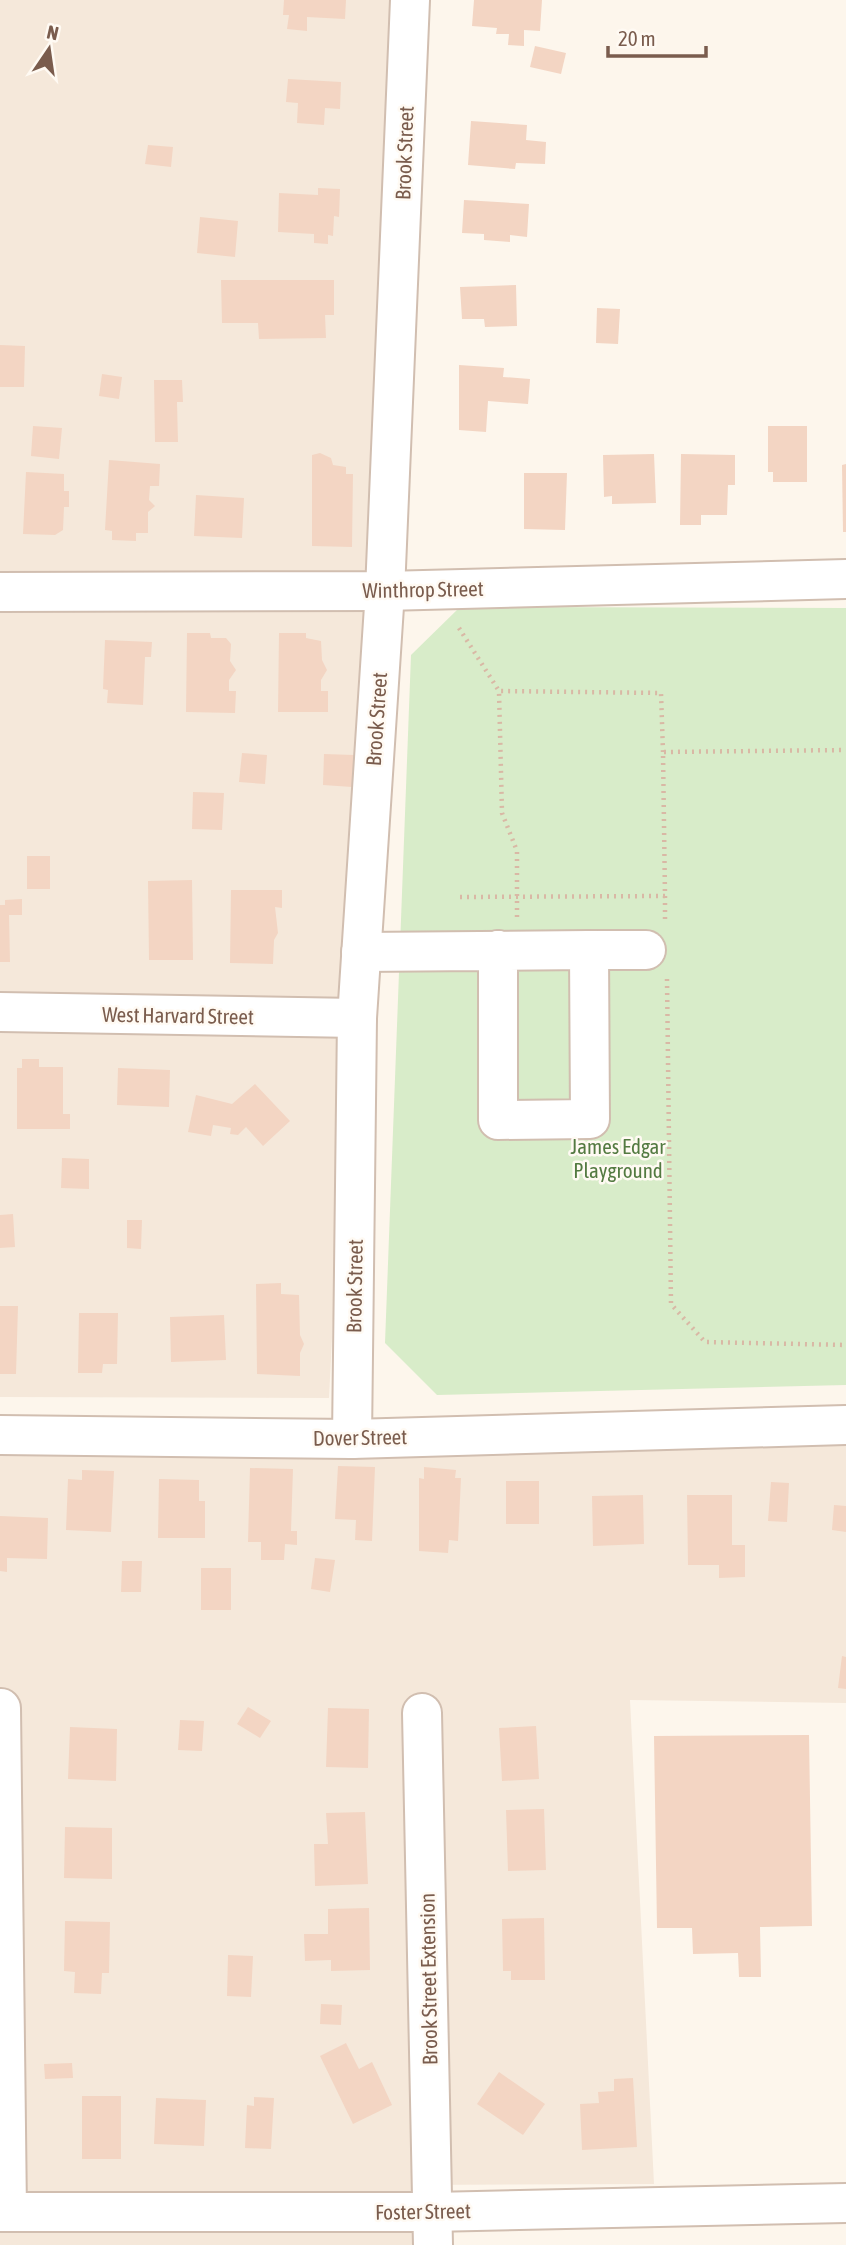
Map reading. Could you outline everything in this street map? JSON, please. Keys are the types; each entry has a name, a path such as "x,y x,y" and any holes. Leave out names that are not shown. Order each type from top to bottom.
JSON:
{"street":[{"name":"Brook Street","path":"352,1438 357,1018 385,591 410,0"},
{"name":"Winthrop Street","path":"0,592 385,591 846,579"},
{"path":"361,952 660,949"},
{"path":"498,950 498,1120 590,1119 589,950"},
{"name":"West Harvard Street","path":"0,1012 357,1018"},
{"name":"Dover Street","path":"0,1435 352,1438 846,1425"},
{"path":"1,1708 3,2212"},
{"name":"Brook Street Extension","path":"422,1713 433,2228"},
{"name":"Foster Street","path":"3,2212 433,2228 846,2203"}],"path":[{"path":"459,628 499,691 502,813 517,850 518,896"},
{"path":"499,691 661,693 665,896 660,949 671,1304 705,1342 846,1345"},
{"path":"663,752 846,750"},
{"path":"460,897 665,896"}],"shaded area":[{"path":"0,0 399,0 329,1398 0,1397"},
{"path":"846,1438 846,1703 630,1700 654,2184 412,2185 412,2245 0,2245 0,1451"}],"green space":[{"name":"James Edgar Playground","path":"460,607 846,608 846,1385 437,1395 385,1343 411,655"}],"building":[{"path":"284,0 346,0 345,19 307,17 307,31 287,29 289,15 283,15"},
{"path":"474,0 542,0 540,31 524,30 524,46 508,45 509,34 496,34 497,28 472,26"},
{"path":"535,46 566,53 561,74 530,67"},
{"path":"288,79 341,82 340,109 325,108 324,125 297,123 298,103 286,102"},
{"path":"471,121 527,125 526,140 546,142 545,164 516,163 515,169 468,165"},
{"path":"148,145 173,147 171,167 145,164"},
{"path":"318,188 340,189 339,217 334,216 333,236 328,235 328,244 314,243 314,234 278,232 279,193 318,195"},
{"path":"464,200 529,204 527,237 510,235 510,242 484,240 484,234 462,233"},
{"path":"200,217 238,221 235,257 197,253"},
{"path":"221,280 334,280 334,315 325,315 326,338 259,339 258,323 222,323"},
{"path":"516,285 517,326 485,327 484,319 462,319 460,287"},
{"path":"597,308 620,309 618,344 596,343"},
{"path":"0,345 25,346 24,387 0,387"},
{"path":"459,365 504,368 503,377 530,379 528,404 488,401 486,432 459,430"},
{"path":"102,374 122,377 119,399 99,396"},
{"path":"154,380 182,380 183,402 177,402 178,442 155,442"},
{"path":"33,426 62,428 59,459 31,456"},
{"path":"768,426 807,426 807,482 773,482 773,472 768,472"},
{"path":"320,453 331,458 333,465 346,467 346,474 353,474 352,547 312,546 312,455"},
{"path":"654,454 656,503 612,504 612,496 604,497 603,455"},
{"path":"681,454 735,455 735,485 728,485 727,515 701,515 701,525 680,525"},
{"path":"109,460 160,464 159,486 150,486 149,500 155,506 148,512 148,533 136,533 136,541 112,540 112,531 105,530"},
{"path":"846,464 846,532 843,532 842,465"},
{"path":"26,472 64,474 64,491 69,491 69,507 64,507 63,530 55,535 23,534"},
{"path":"524,473 567,473 565,530 524,529"},
{"path":"196,495 244,498 242,538 194,536"},
{"path":"187,633 210,633 211,638 226,638 231,644 230,661 236,670 229,680 229,691 236,691 235,713 186,712"},
{"path":"279,633 306,633 306,638 321,641 322,660 327,670 321,680 321,691 328,691 328,712 278,712"},
{"path":"105,640 152,642 151,657 145,657 143,705 107,703 108,690 103,689"},
{"path":"242,753 267,755 265,784 239,782"},
{"path":"324,754 354,755 352,787 323,785"},
{"path":"193,792 224,793 222,830 192,829"},
{"path":"27,856 50,856 50,889 27,889"},
{"path":"192,880 193,960 149,960 148,881"},
{"path":"231,890 282,890 282,908 275,907 278,933 274,940 273,964 230,963"},
{"path":"22,899 22,915 9,915 10,962 0,962 0,905 5,905 5,900"},
{"path":"22,1059 39,1059 39,1067 63,1067 63,1114 70,1114 70,1129 17,1129 17,1068 22,1068"},
{"path":"118,1068 170,1070 169,1107 117,1105"},
{"path":"255,1084 290,1121 263,1146 246,1127 238,1135 230,1134 231,1128 213,1125 211,1136 188,1132 196,1095 232,1104"},
{"path":"62,1158 89,1159 89,1189 61,1188"},
{"path":"13,1214 15,1247 0,1248 0,1215"},
{"path":"127,1220 142,1220 141,1249 127,1248"},
{"path":"281,1283 281,1294 299,1295 300,1335 304,1344 300,1353 300,1376 257,1374 256,1284"},
{"path":"0,1306 18,1306 16,1374 0,1374"},
{"path":"79,1313 118,1313 117,1364 103,1364 102,1373 78,1373"},
{"path":"224,1315 226,1360 171,1362 170,1317"},
{"path":"338,1466 375,1467 372,1541 355,1540 356,1520 335,1519"},
{"path":"424,1467 456,1470 455,1478 461,1478 458,1541 449,1540 448,1553 419,1551 419,1478 424,1479"},
{"path":"250,1468 293,1469 291,1531 297,1531 297,1545 285,1544 284,1560 261,1560 261,1542 248,1542"},
{"path":"82,1470 114,1471 111,1532 66,1530 68,1479 82,1480"},
{"path":"159,1479 199,1480 199,1501 205,1501 205,1538 158,1538"},
{"path":"506,1481 539,1481 539,1524 506,1524"},
{"path":"771,1482 789,1483 787,1522 768,1521"},
{"path":"643,1495 644,1544 593,1546 592,1496"},
{"path":"687,1495 732,1495 732,1545 745,1545 745,1577 719,1578 719,1565 688,1565"},
{"path":"834,1505 846,1506 846,1532 832,1530"},
{"path":"0,1516 48,1518 47,1559 7,1558 7,1572 0,1571"},
{"path":"315,1558 335,1560 330,1592 311,1589"},
{"path":"122,1561 142,1561 141,1592 121,1592"},
{"path":"201,1568 231,1568 231,1610 201,1610"},
{"path":"842,1656 846,1657 846,1689 838,1688"},
{"path":"248,1707 271,1721 260,1738 237,1724"},
{"path":"328,1708 369,1709 368,1768 326,1767"},
{"path":"180,1720 204,1721 202,1751 178,1750"},
{"path":"536,1726 539,1779 502,1781 499,1728"},
{"path":"70,1727 117,1729 116,1781 68,1779"},
{"path":"809,1735 812,1926 760,1927 761,1977 739,1977 738,1953 693,1954 692,1928 657,1928 654,1736"},
{"path":"544,1809 546,1870 508,1871 506,1810"},
{"path":"365,1812 368,1884 315,1886 314,1844 328,1844 326,1813"},
{"path":"65,1827 112,1828 112,1879 64,1878"},
{"path":"369,1908 370,1970 331,1971 331,1960 305,1961 304,1934 328,1934 328,1909"},
{"path":"544,1918 545,1980 511,1980 511,1971 503,1971 502,1919"},
{"path":"65,1921 110,1922 109,1973 102,1973 101,1994 74,1993 75,1972 64,1971"},
{"path":"228,1955 253,1956 251,1997 227,1996"},
{"path":"321,2004 342,2005 341,2025 320,2024"},
{"path":"346,2043 359,2069 372,2062 392,2105 353,2124 320,2056"},
{"path":"72,2063 73,2078 45,2079 44,2064"},
{"path":"499,2072 545,2104 523,2135 477,2104"},
{"path":"633,2078 637,2147 582,2150 580,2104 599,2103 598,2092 614,2091 614,2079"},
{"path":"82,2096 121,2096 121,2159 82,2159"},
{"path":"254,2097 274,2098 271,2149 245,2148 247,2105 254,2106"},
{"path":"156,2098 206,2100 204,2146 154,2144"}]}
